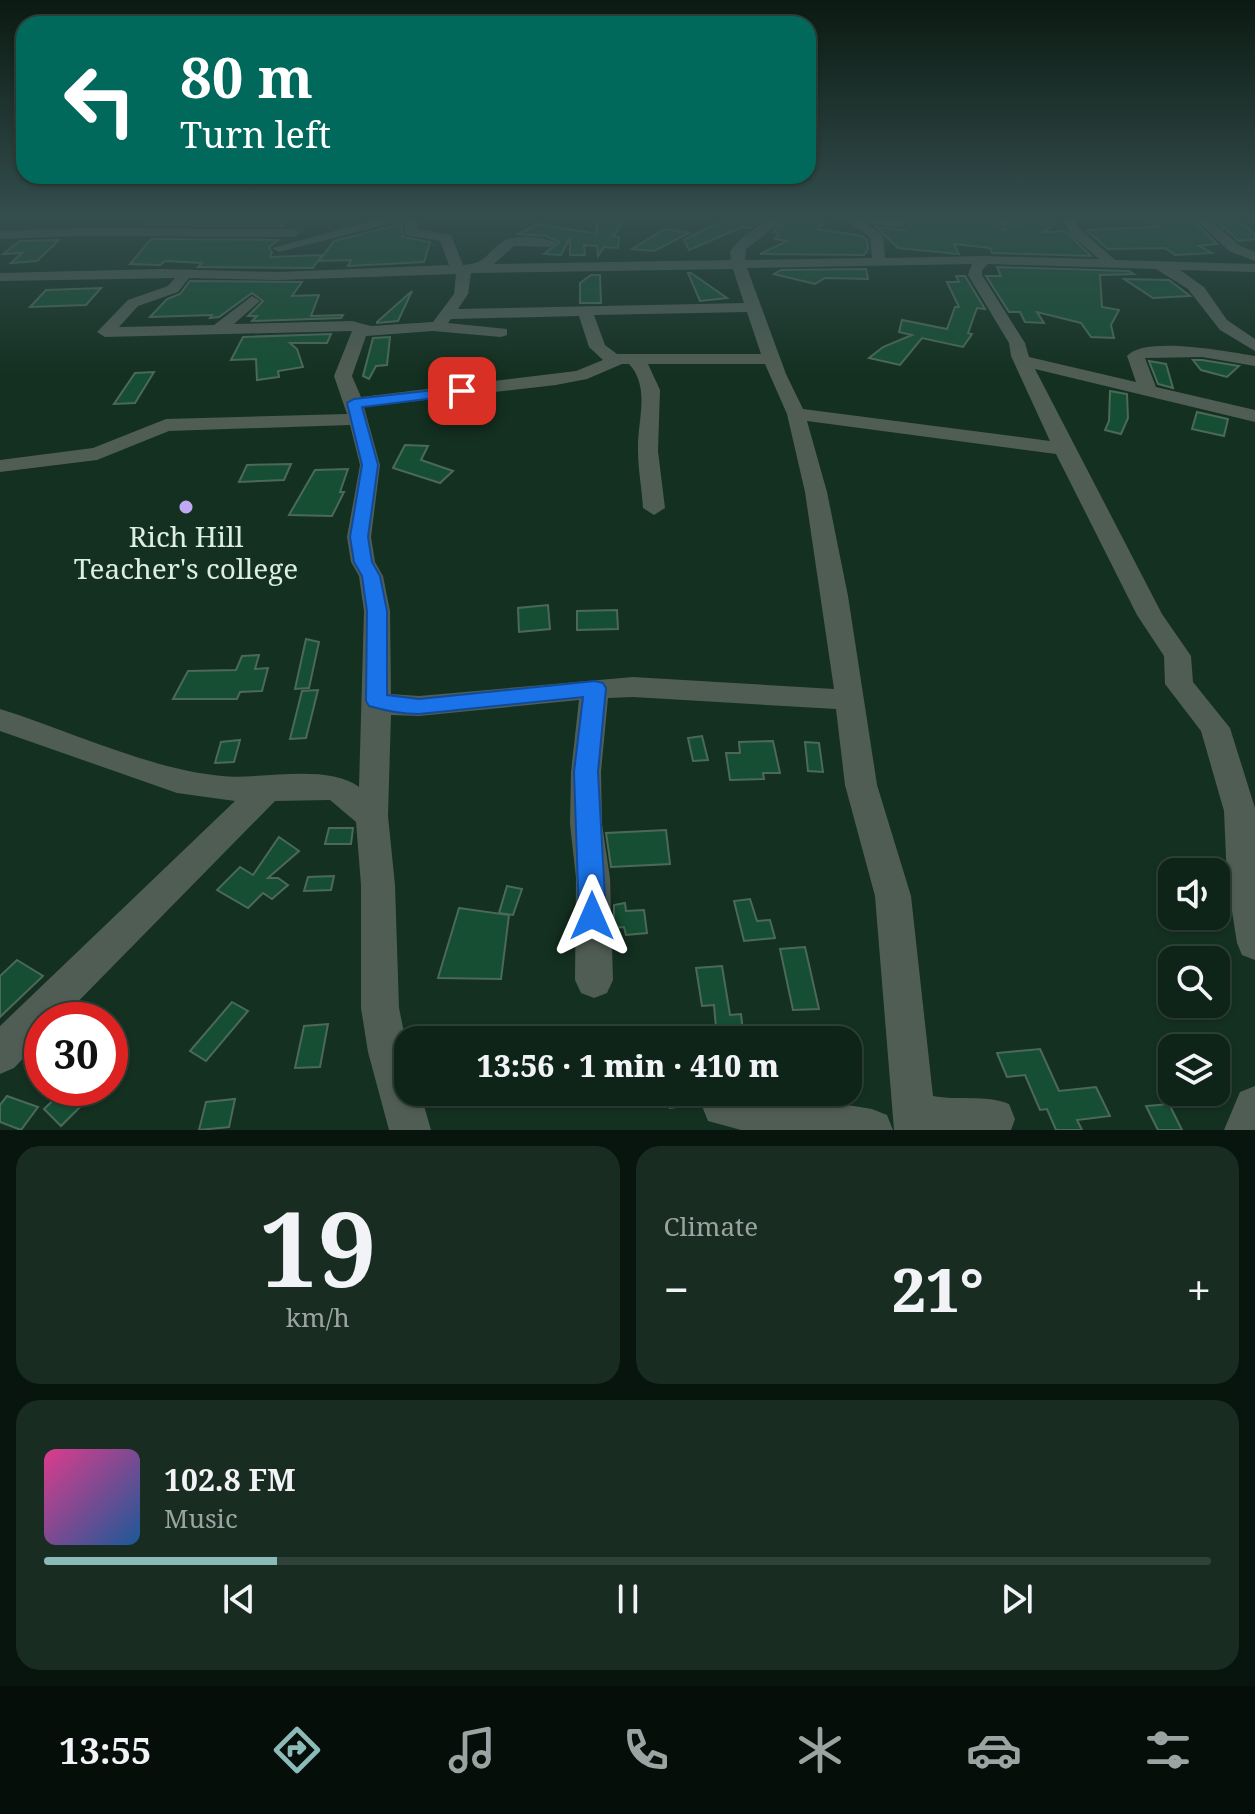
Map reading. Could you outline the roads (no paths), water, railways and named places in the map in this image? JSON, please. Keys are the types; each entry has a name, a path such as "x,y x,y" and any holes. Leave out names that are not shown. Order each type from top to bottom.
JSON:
{"street":[{"path":"236,275 245,270"},
{"path":"0,277 161,273 278,276 448,270"},
{"path":"440,320 461,294 468,270"},
{"path":"740,270 772,359 796,414 816,492 835,596 861,785 893,896 914,1121 994,1119"},
{"path":"977,270 974,273 1017,343 1064,449 1150,615 1177,656 1179,684 1215,728 1240,811 1241,857 1255,943"},
{"path":"1165,270 1182,277 1207,300 1216,318 1255,346"},
{"path":"161,273 149,282 136,302 105,332 352,326 366,330"},
{"path":"136,302 173,289 186,273"},
{"path":"278,276 329,291"},
{"path":"218,329 252,301"},
{"path":"410,1130 388,1052 380,1008 378,885 372,816 377,755 377,611 371,576 363,562 359,537 370,465 343,376 357,333 440,320 585,311 754,307"},
{"path":"585,311 597,347 604,355 645,368 654,508"},
{"path":"440,320 501,332"},
{"path":"1148,390 1136,356 1139,353 1202,352 1255,361"},
{"path":"0,466 97,454 166,425 356,411 556,380 627,360 772,359"},
{"path":"1023,361 1255,416"},
{"path":"796,414 1064,449"},
{"path":"376,701 419,706 595,688 653,688 848,700"},
{"path":"594,980 593,878 586,824 586,772 595,688"},
{"path":"0,720 177,781 223,789 337,788 372,816"},
{"path":"0,1054 268,788"},
{"path":"723,1106 872,1130"},
{"path":"1245,1130 1255,1107"}],"place":[{"name":"Rich Hill Teacher's college","path":"186,507"}]}
